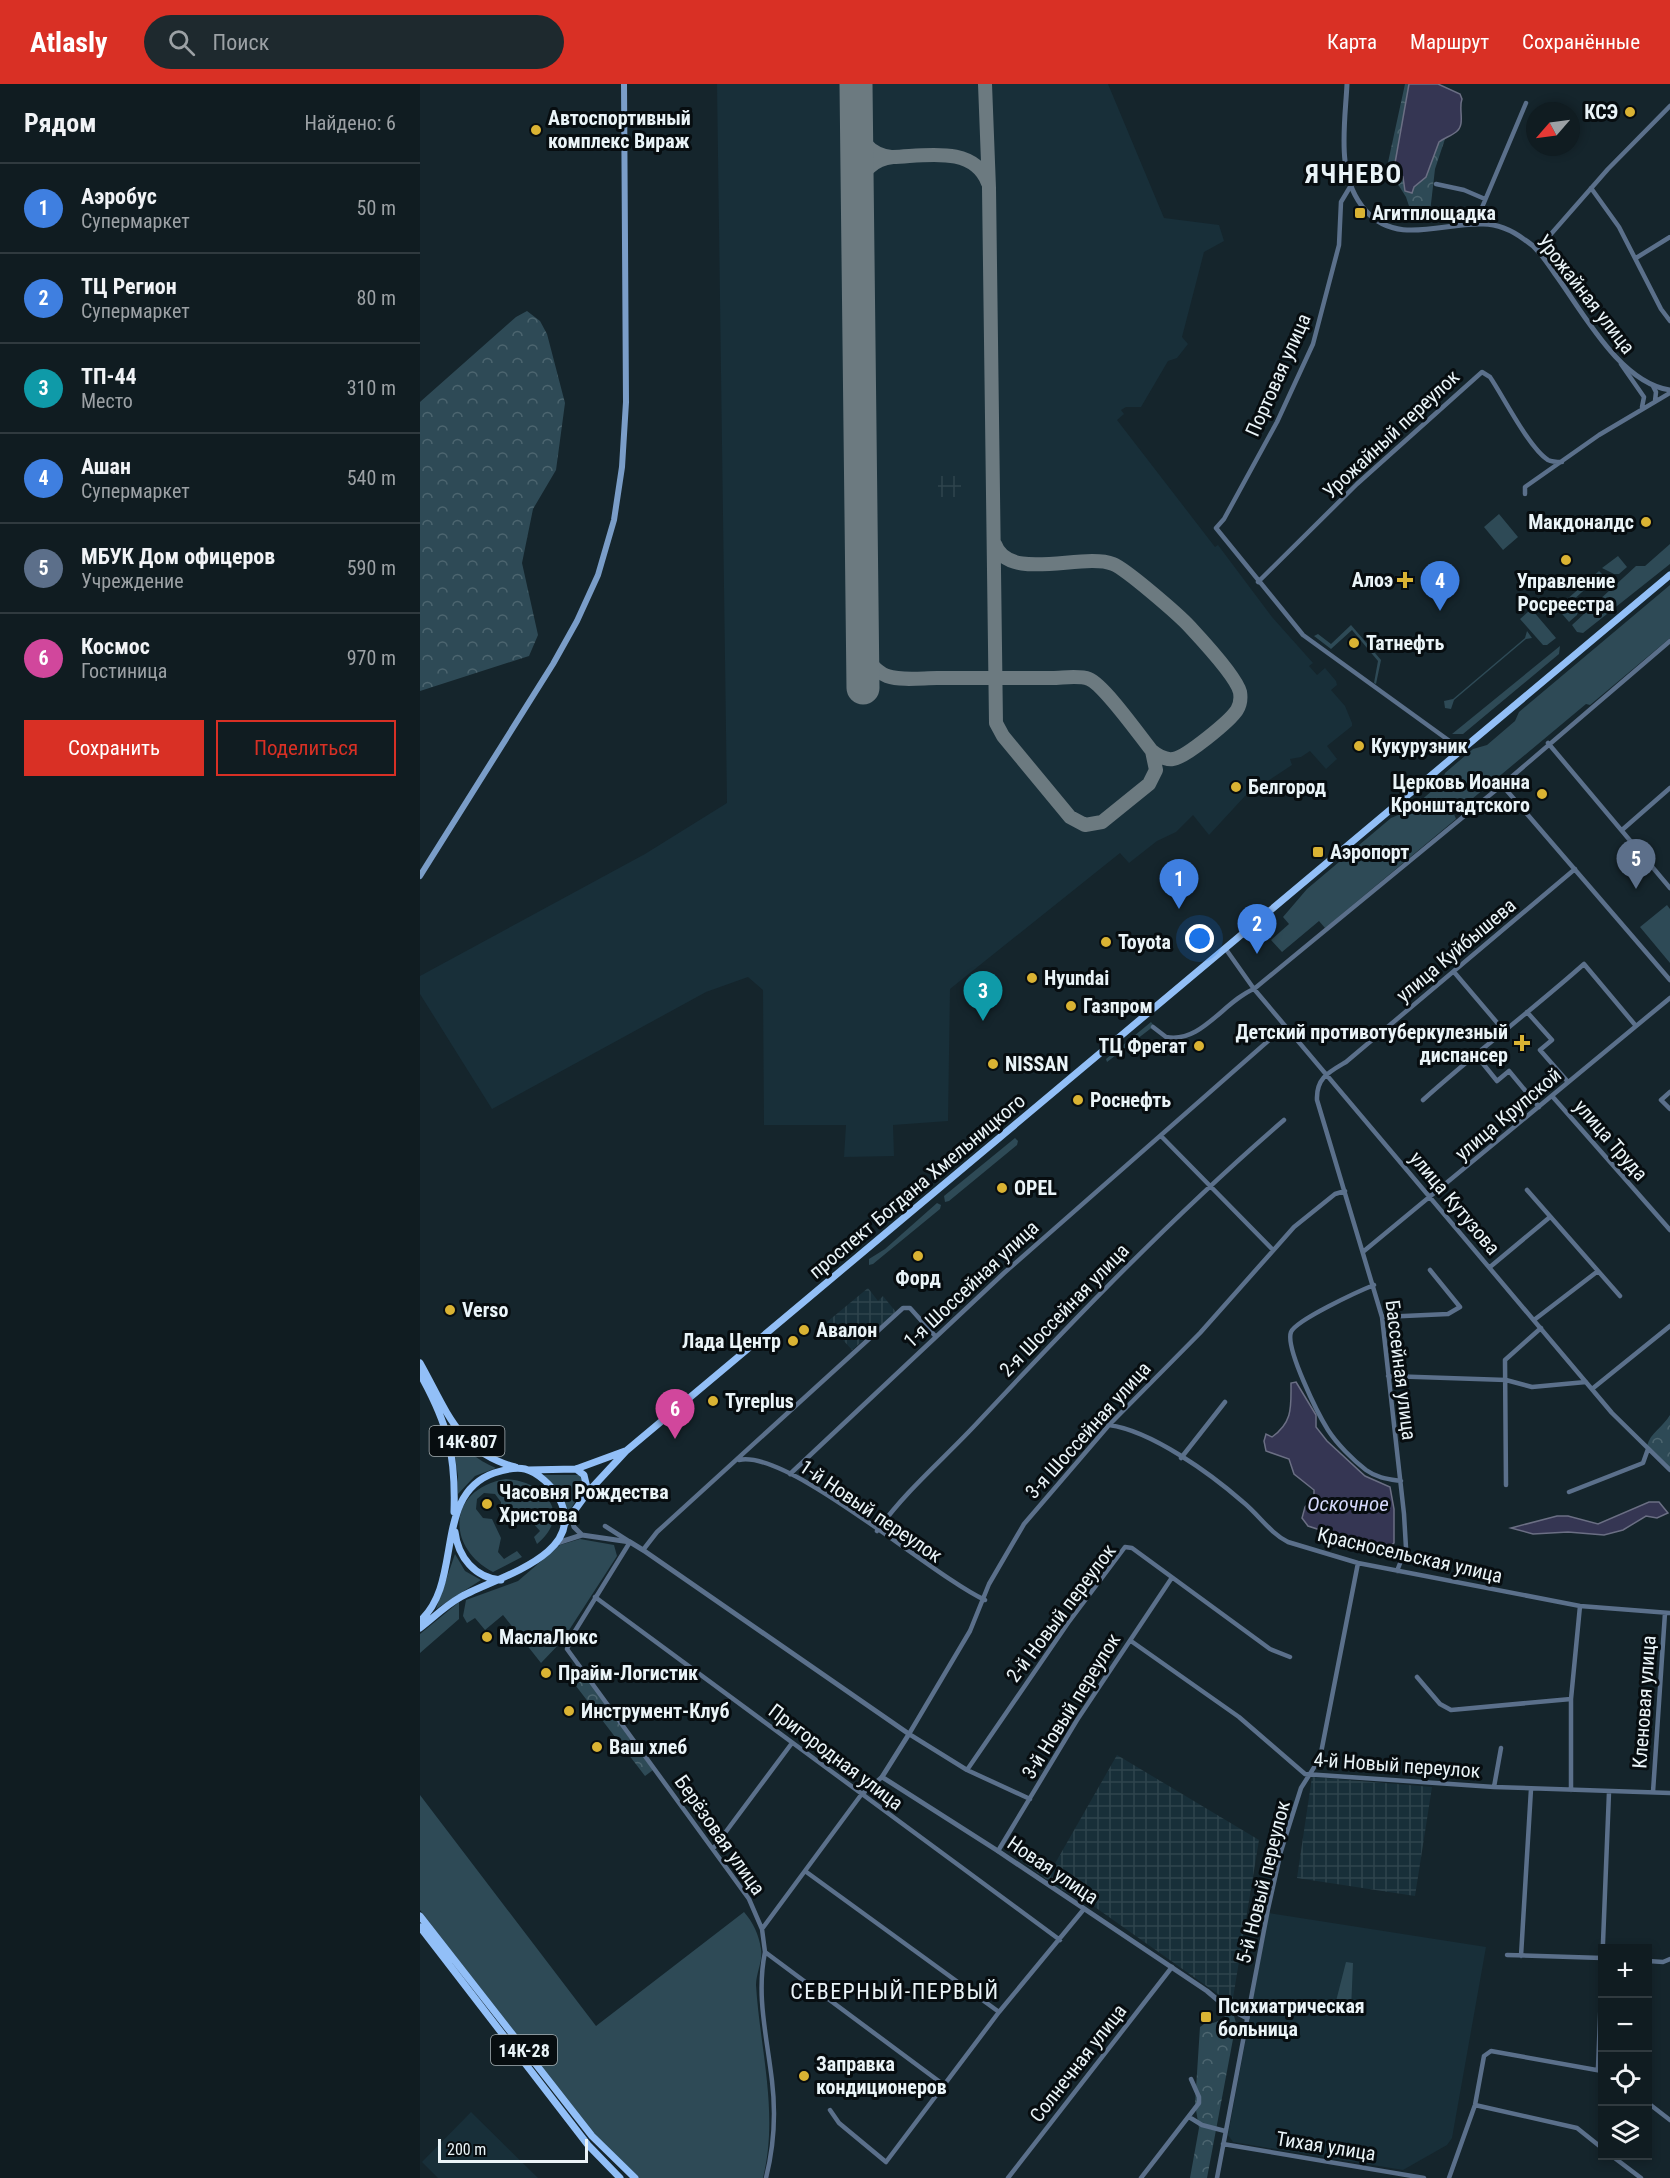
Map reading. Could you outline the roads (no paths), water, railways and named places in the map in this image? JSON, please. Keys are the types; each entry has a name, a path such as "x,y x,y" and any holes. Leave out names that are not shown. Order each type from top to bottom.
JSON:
{"main road":[{"path":"420,876 553,664 577,621 598,575 614,520 622,467 626,402 624,84"},
{"name":"проспект Богдана Хмельницкого","path":"571,1516 588,1492 626,1451 1670,575"},
{"name":"14К-807","path":"420,1363 456,1429 473,1447 491,1459 526,1470"},
{"name":"14К-807","path":"420,1374 448,1430 454,1473 454,1522"},
{"name":"проспект Богдана Хмельницкого","path":"526,1470 576,1469 626,1451"},
{"path":"576,1469 584,1474 588,1492"},
{"path":"420,1621 438,1593 446,1568 454,1522 462,1499 478,1480 499,1471 526,1470 543,1480 558,1497 564,1511 564,1526"},
{"path":"420,1629 461,1596 528,1566 553,1545 571,1516"},
{"path":"454,1522 457,1541 468,1563 487,1578 501,1580"},
{"name":"14К-28","path":"420,1916 592,2136 635,2178"},
{"name":"14К-28","path":"420,1927 588,2145 620,2178"}],"street":[{"path":"1347,84 1344,157 1350,187"},
{"path":"1474,224 1526,103"},
{"path":"1537,250 1591,188 1670,105"},
{"path":"1436,184 1464,190 1485,199"},
{"name":"Урожайная улица","path":"1350,187 1368,213 1385,225 1399,229 1415,231 1474,224 1491,225 1509,231 1537,250 1621,364 1638,378 1670,391"},
{"name":"Портовая улица","path":"1258,582 1216,528 1224,519 1277,422 1313,344 1339,244 1341,202 1350,187"},
{"path":"1591,188 1619,227 1661,309 1670,321"},
{"path":"1636,258 1670,237"},
{"path":"1621,364 1644,397 1644,404 1640,409"},
{"name":"Урожайный переулок","path":"1258,582 1357,484 1482,372 1490,376 1523,429 1542,454 1554,462 1562,462"},
{"path":"1653,386 1656,392 1655,401"},
{"path":"1525,494 1525,488 1670,391"},
{"path":"1258,582 1304,635 1462,750"},
{"path":"1154,1028 1166,1037 1185,1036 1203,1026 1239,995 1254,989 1502,785 1548,743 1670,641"},
{"path":"1548,743 1670,888"},
{"path":"1502,785 1670,980"},
{"path":"1622,830 1670,788"},
{"name":"улица Куйбышева","path":"1326,1074 1346,1062 1575,869"},
{"name":"улица Кутузова","path":"1225,948 1254,989 1586,1382 1635,1438 1670,1470"},
{"path":"1423,1100 1469,1058 1505,1032 1584,964 1636,1026"},
{"path":"1454,972 1505,1032"},
{"name":"улица Крупской","path":"1364,1251 1670,998"},
{"path":"1527,1012 1552,1040 1540,1050 1568,1082"},
{"name":"1-я Шоссейная улица","path":"790,1474 1043,1238 1285,1026"},
{"path":"1476,1055 1497,1081 1509,1071 1539,1107"},
{"name":"Бассейная улица","path":"1326,1074 1317,1088 1317,1100 1382,1317 1401,1481 1406,1548 1397,1571"},
{"path":"1670,1092 1661,1100 1670,1109"},
{"name":"улица Труда","path":"1552,1096 1670,1230"},
{"name":"2-я Шоссейная улица","path":"877,1531 914,1486 1104,1287 1208,1186 1284,1120"},
{"path":"1161,1136 1208,1186 1274,1250"},
{"path":"1527,1190 1620,1296"},
{"name":"3-я Шоссейная улица","path":"909,1734 985,1600 989,1584 1024,1524 1109,1425 1200,1333 1312,1210 1335,1194 1345,1191"},
{"path":"1490,1268 1550,1216"},
{"path":"1382,1317 1448,1314 1460,1307 1430,1270"},
{"path":"1534,1320 1598,1271"},
{"path":"1374,1286 1298,1322 1290,1334 1290,1342 1297,1364 1320,1413 1338,1443 1372,1474 1401,1481"},
{"path":"643,1550 657,1532 903,1308 910,1308 936,1337"},
{"path":"1592,1389 1670,1326"},
{"path":"1506,1485 1505,1360 1541,1328"},
{"path":"1388,1376 1506,1380 1532,1387 1586,1382"},
{"path":"1181,1458 1225,1402"},
{"name":"Красносельская улица","path":"1109,1425 1120,1427 1181,1458 1235,1495 1278,1537 1358,1563 1397,1571 1580,1606 1667,1613"},
{"path":"1569,1492 1643,1463 1648,1449"},
{"name":"1-й Новый переулок","path":"736,1461 755,1459 790,1474 835,1500 948,1581 985,1600"},
{"path":"571,1516 574,1527 582,1536"},
{"path":"605,1526 909,1734 967,1770 1030,1799"},
{"path":"553,1545 582,1536 630,1542"},
{"path":"595,1597 630,1542"},
{"name":"2-й Новый переулок","path":"967,1770 1122,1549 1131,1548 1171,1580 1269,1649 1290,1657"},
{"name":"5-й Новый переулок","path":"1217,2178 1281,1851 1301,1788 1320,1758 1358,1563"},
{"name":"3-й Новый переулок","path":"999,1851 1077,1720 1171,1580"},
{"name":"Берёзовая улица","path":"595,1597 567,1649 749,1899 762,1929 765,1952 760,1998 773,2084 775,2134 766,2178"},
{"name":"Пригородная улица","path":"595,1597 861,1796 1060,1940"},
{"path":"1571,1790 1571,1699 1580,1606"},
{"name":"Кленовая улица","path":"1653,1792 1667,1613"},
{"name":"4-й Новый переулок","path":"1131,1641 1239,1717 1300,1772 1494,1787 1670,1793"},
{"path":"1417,1677 1440,1704 1451,1710 1571,1699"},
{"path":"762,1929 861,1796 882,1777 909,1734"},
{"path":"713,1849 792,1743"},
{"path":"1494,1787 1501,1748"},
{"name":"Новая улица","path":"882,1777 999,1851 1172,1967 1226,2007 1247,2018"},
{"path":"1521,1956 1531,1789"},
{"path":"1603,1944 1609,1792"},
{"path":"805,1872 999,2012"},
{"path":"830,2110 839,2123 886,2162 999,2012 1084,1909"},
{"path":"765,1952 944,2085"},
{"path":"1507,1955 1598,1958"},
{"path":"1652,1961 1663,1962 1670,1959"},
{"name":"Солнечная улица","path":"1008,2178 1172,1967"},
{"path":"1600,2052 1601,1998"},
{"path":"1449,2178 1475,2106 1484,2056 1491,2051 1598,2069"},
{"path":"1141,2178 1189,2117 1199,2097 1191,2079"},
{"path":"1475,2106 1577,2128 1598,2145"},
{"path":"1651,2106 1670,2120"},
{"path":"1189,2117 1203,2125 1225,2131"},
{"name":"Тихая улица","path":"1223,2144 1424,2178"},
{"path":"1617,2160 1641,2178"}],"water":[{"path":"1409,84 1438,84 1460,94 1462,99 1459,129 1439,142 1426,177 1414,187 1412,193 1405,191 1403,177 1395,163"},
{"name":"Оскочное","path":"1296,1382 1316,1415 1316,1427 1327,1441 1365,1476 1390,1487 1394,1509 1394,1543 1386,1550 1360,1551 1339,1536 1308,1526 1302,1518 1305,1507 1314,1496 1314,1490 1294,1474 1289,1459 1266,1451 1264,1441 1266,1434 1272,1437 1287,1420 1291,1407 1291,1383"},
{"path":"1649,1502 1659,1502 1668,1513 1657,1518 1646,1516 1623,1530 1604,1535 1568,1532 1533,1534 1511,1528 1557,1516 1568,1516 1598,1524"}],"place":[{"name":"КСЭ","path":"1630,112"},
{"name":"Автоспортивный комплекс Вираж","path":"536,130"},
{"name":"Агитплощадка","path":"1360,213"},
{"name":"Макдоналдс","path":"1646,522"},
{"name":"Управление Росреестра","path":"1566,560"},
{"name":"Алоэ","path":"1405,580"},
{"name":"Ашан","path":"1440,611"},
{"name":"Татнефть","path":"1354,643"},
{"name":"Кукурузник","path":"1359,746"},
{"name":"Белгород","path":"1236,787"},
{"name":"Церковь Иоанна Кронштадтского","path":"1542,794"},
{"name":"Аэропорт","path":"1318,852"},
{"name":"МБУК Дом офицеров","path":"1636,889"},
{"name":"Аэробус","path":"1179,909"},
{"name":"Toyota","path":"1106,942"},
{"name":"ТЦ Регион","path":"1257,954"},
{"name":"Hyundai","path":"1032,978"},
{"name":"Газпром","path":"1071,1006"},
{"name":"ТП-44","path":"983,1021"},
{"name":"Детский противотуберкулезный диспансер","path":"1522,1043"},
{"name":"ТЦ Фрегат","path":"1199,1046"},
{"name":"NISSAN","path":"993,1064"},
{"name":"Роснефть","path":"1078,1100"},
{"name":"OPEL","path":"1002,1188"},
{"name":"Форд","path":"918,1256"},
{"name":"Verso","path":"450,1310"},
{"name":"Авалон","path":"804,1330"},
{"name":"Лада Центр","path":"793,1341"},
{"name":"Tyreplus","path":"713,1401"},
{"name":"Космос","path":"675,1439"},
{"name":"Часовня Рождества Христова","path":"487,1504"},
{"name":"МаслаЛюкс","path":"487,1637"},
{"name":"Прайм-Логистик","path":"546,1673"},
{"name":"Инструмент-Клуб","path":"569,1711"},
{"name":"Ваш хлеб","path":"597,1747"},
{"name":"Психиатрическая больница","path":"1206,2017"},
{"name":"Заправка кондиционеров","path":"804,2076"}],"district":[{"name":"ЯЧНЕВО","path":"1354,174"},
{"name":"СЕВЕРНЫЙ-ПЕРВЫЙ","path":"895,1991"}]}
